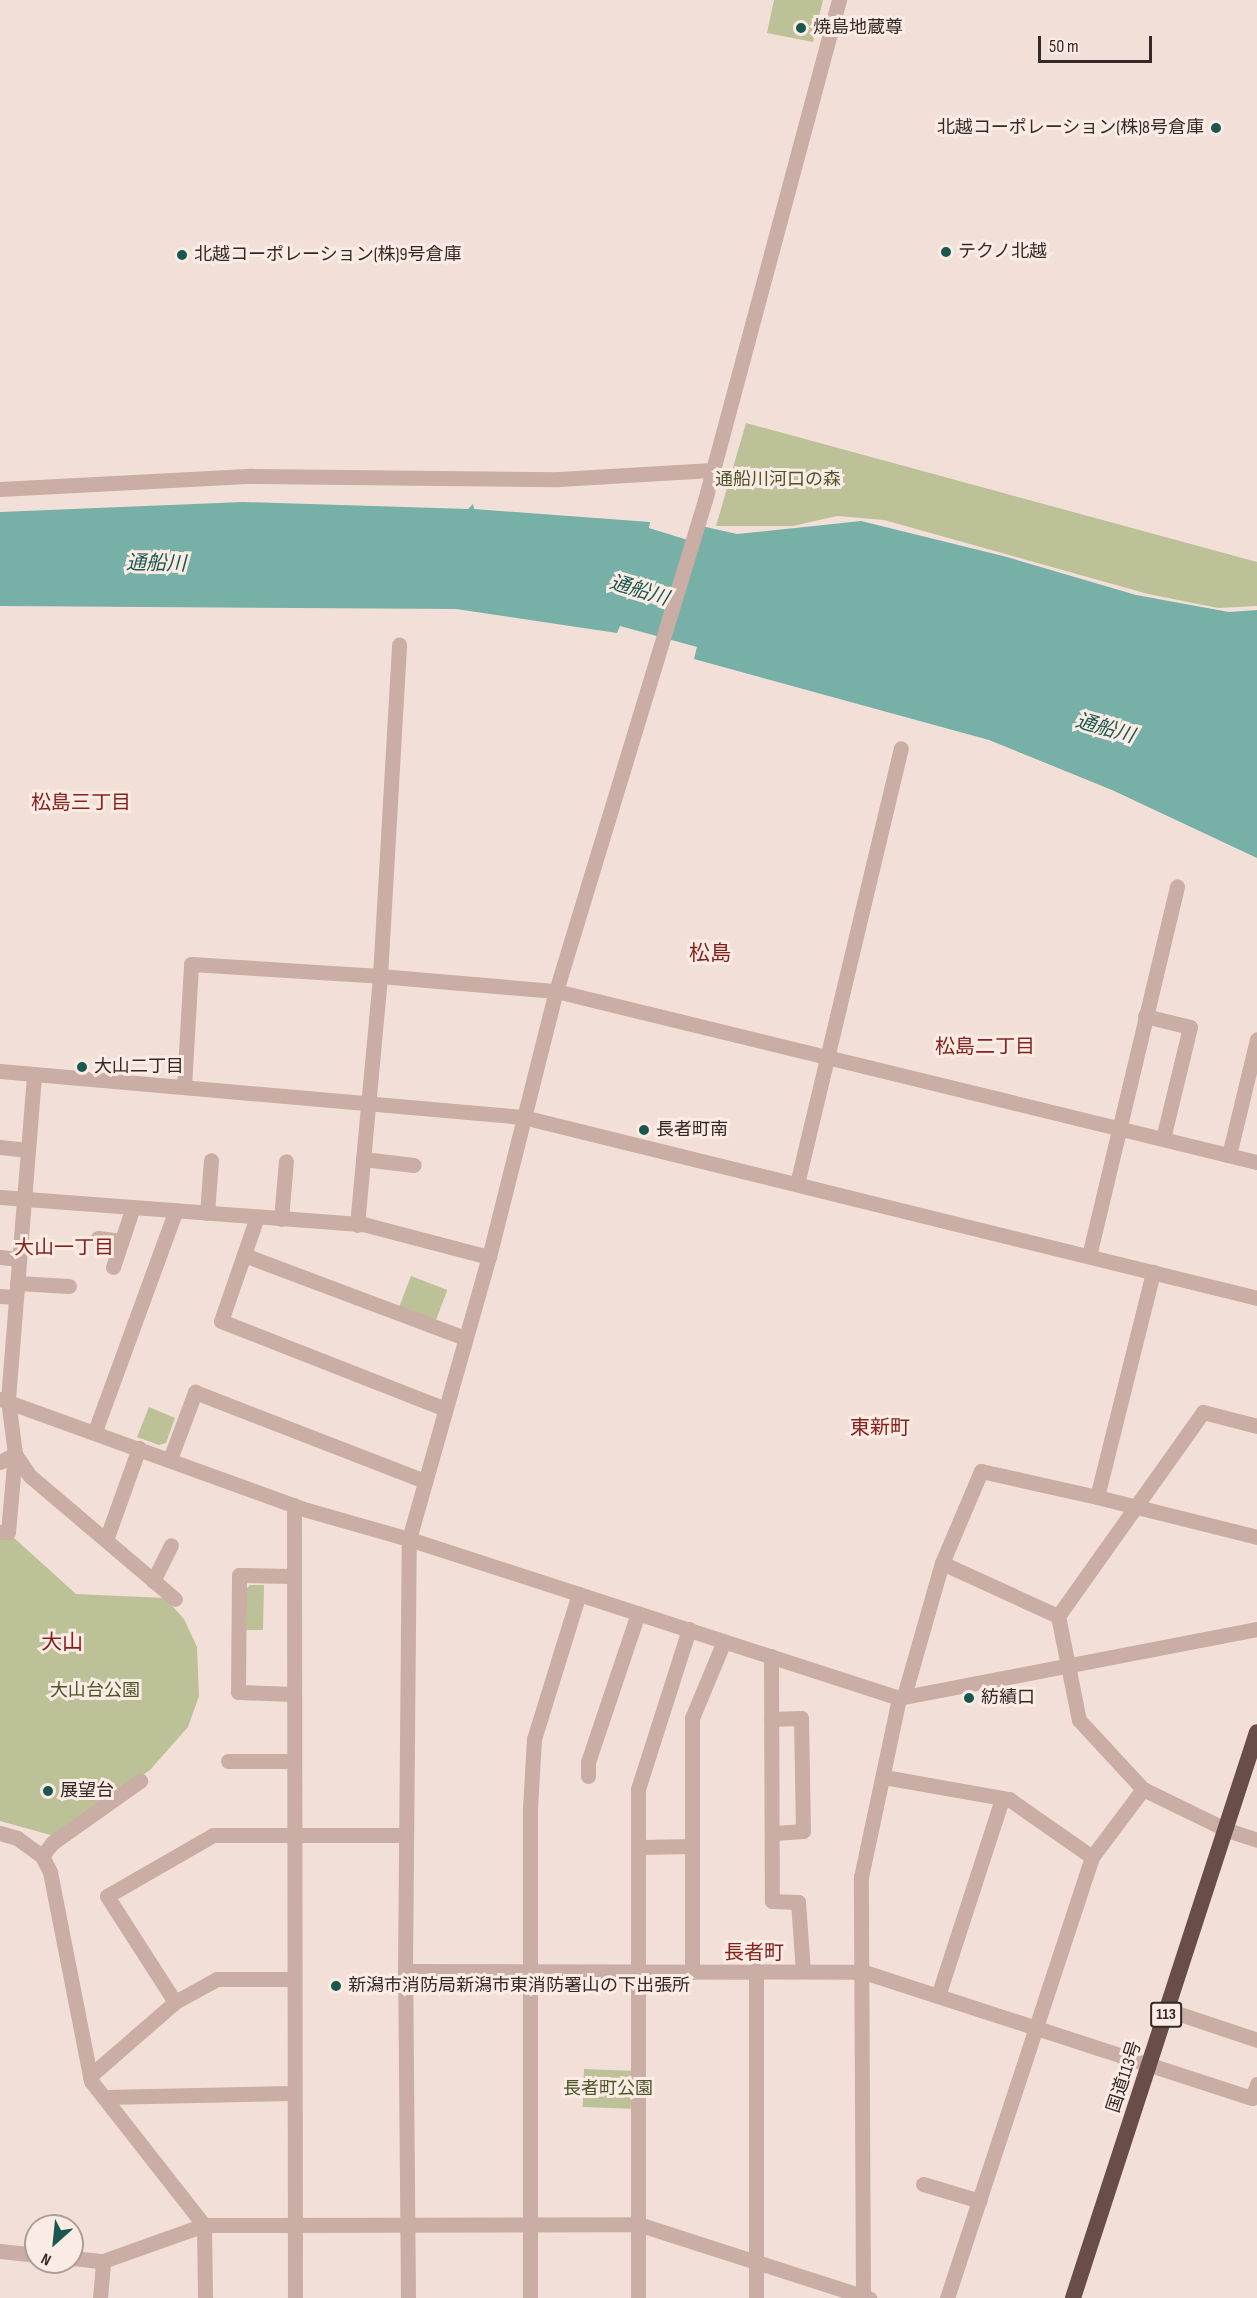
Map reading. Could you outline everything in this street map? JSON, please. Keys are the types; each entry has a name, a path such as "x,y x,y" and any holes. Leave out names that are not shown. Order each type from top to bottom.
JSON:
{"highway":[{"name":"国道113号","path":"1072,2298 1227,1830 1257,1732"}],"street":[{"path":"408,2298 405,1971 409,1539 489,1257 556,991 705,500 839,0"},
{"path":"0,489 240,477 559,479 712,470"},
{"path":"357,1225 380,975 399,645"},
{"path":"797,1184 901,748"},
{"path":"1089,1256 1177,886"},
{"path":"184,1087 191,964 380,975 556,991 827,1055 1257,1162"},
{"path":"1145,1016 1190,1027 1163,1139"},
{"path":"1229,1155 1257,1039"},
{"path":"0,1071 368,1106 523,1117 1257,1298"},
{"path":"0,1532 8,1532 15,1455 4,1399 17,1290 34,1074"},
{"path":"0,1147 28,1150"},
{"path":"363,1159 414,1165"},
{"path":"207,1213 211,1160"},
{"path":"281,1219 286,1161"},
{"path":"0,1197 357,1225 489,1257"},
{"path":"113,1267 133,1207"},
{"path":"95,1431 176,1210"},
{"path":"257,1217 221,1321 445,1409"},
{"path":"98,1238 122,1241"},
{"path":"244,1255 465,1338"},
{"path":"0,1257 19,1259"},
{"path":"1097,1497 1153,1272"},
{"path":"0,1296 17,1290 69,1286"},
{"path":"170,1459 195,1392 425,1481"},
{"path":"4,1399 294,1505 409,1539 902,1697 1257,1629"},
{"path":"1257,1426 1203,1412 1059,1617 1079,1720 1143,1789 1227,1830 1257,1840"},
{"path":"106,1540 139,1448"},
{"path":"0,1462 15,1455"},
{"path":"15,1455 30,1476 175,1599"},
{"path":"84,2259 103,2261 204,2225 638,2224 866,2297 864,1972 861,1877 902,1697 942,1563 981,1471 1257,1537"},
{"path":"294,1505 292,1761 295,2298"},
{"path":"153,1581 171,1545"},
{"path":"942,1563 1059,1617"},
{"path":"293,1576 239,1575 238,1692 293,1694"},
{"path":"530,2298 532,1971 530,1808 534,1739 579,1594"},
{"path":"588,1776 588,1762 638,1613"},
{"path":"638,2298 640,1847 638,1789 689,1629"},
{"path":"692,1972 692,1718 724,1641"},
{"path":"771,1656 772,1901 798,1902 803,1971"},
{"path":"771,1719 801,1718 803,1831 772,1833"},
{"path":"228,1761 292,1761"},
{"path":"884,1777 1009,1799 1092,1857"},
{"path":"42,1856 52,1843 140,1781"},
{"path":"947,2298 1092,1857 1143,1789"},
{"path":"938,1996 1002,1799"},
{"path":"0,1833 18,1838 42,1856 50,1872 90,2076 204,2225 205,2298"},
{"path":"175,2002 107,1896 213,1835 293,1833 406,1835"},
{"path":"640,1847 692,1846"},
{"path":"756,1970 756,2298"},
{"path":"405,1971 864,1972 1252,2098 1257,2084"},
{"path":"90,2076 175,2002 217,1979 293,1979"},
{"path":"1167,2010 1257,2040"},
{"path":"104,2097 293,2093"},
{"path":"923,2184 980,2201"},
{"path":"0,2251 24,2253"},
{"path":"100,2298 103,2261"}],"green space":[{"path":"774,0 823,0 813,42 767,33"},
{"name":"通船川河口の森","path":"746,423 1257,562 1257,606 1218,608 1148,594 884,520 837,516 793,526 716,526"},
{"path":"411,1276 447,1290 435,1322 399,1308"},
{"path":"149,1407 175,1418 166,1443 159,1445 137,1437"},
{"name":"大山台公園","path":"0,1536 13,1537 76,1594 165,1598 184,1619 197,1647 199,1696 188,1727 150,1770 54,1836 0,1821"},
{"path":"250,1585 264,1585 263,1630 244,1630 245,1590"},
{"name":"長者町公園","path":"584,2069 632,2071 631,2109 583,2107"}],"water":[{"name":"通船川","path":"243,502 468,509 473,504 474,509 650,522 649,528 691,541 697,525 737,534 861,521 1007,557 1136,595 1229,612 1257,610 1257,858 1112,790 989,740 694,659 697,647 620,626 617,633 456,609 0,606 0,512"}],"place":[{"name":"焼島地蔵尊","path":"801,28"},
{"name":"北越コーポレーション(株)8号倉庫","path":"1216,128"},
{"name":"テクノ北越","path":"946,252"},
{"name":"北越コーポレーション(株)9号倉庫","path":"182,255"},
{"name":"大山二丁目","path":"82,1067"},
{"name":"長者町南","path":"644,1130"},
{"name":"紡績口","path":"969,1698"},
{"name":"展望台","path":"48,1791"},
{"name":"新潟市消防局新潟市東消防署山の下出張所","path":"336,1986"}],"district":[{"name":"松島三丁目","path":"81,803"},
{"name":"松島","path":"710,954"},
{"name":"松島二丁目","path":"985,1047"},
{"name":"大山一丁目","path":"64,1248"},
{"name":"東新町","path":"880,1428"},
{"name":"大山","path":"62,1643"},
{"name":"長者町","path":"754,1953"}]}
